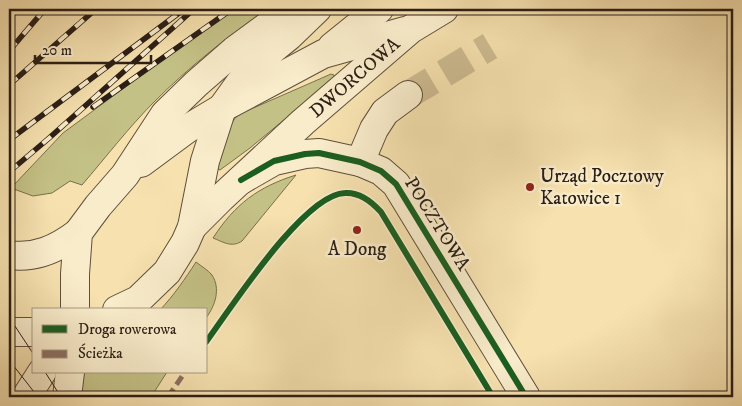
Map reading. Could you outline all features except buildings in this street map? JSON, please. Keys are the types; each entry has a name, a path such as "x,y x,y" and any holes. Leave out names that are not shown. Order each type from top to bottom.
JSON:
{"street":[{"name":"DWORCOWA","path":"78,233 125,175 166,114 180,99 235,50 276,20 297,9"},
{"name":"DWORCOWA","path":"122,308 138,300 167,272 185,243 192,227 205,161 222,108 245,76 318,9"},
{"path":"323,54 379,9"},
{"path":"411,30 444,9"},
{"name":"DWORCOWA","path":"125,175 187,129 323,54 411,30"},
{"name":"DWORCOWA","path":"192,227 303,122 411,30"},
{"path":"360,162 374,129 385,112 408,95"},
{"name":"POCZTOWA","path":"241,180 274,161 319,153 360,162 381,171 396,184 526,397"},
{"path":"9,255 34,254 54,249 78,233"},
{"path":"74,308 78,233"},
{"path":"9,332 32,332"},
{"path":"26,397 41,374"},
{"path":"67,397 70,374"}],"shaded area":[{"path":"231,9 268,9 209,52 168,88 136,121 82,185 70,181 52,193 33,196 11,188 63,133"},
{"path":"331,74 334,75 332,80 250,148 220,170 218,169 217,166 231,124 236,117"},
{"path":"296,175 242,241 231,244 213,238 221,226 248,198 270,185"},
{"path":"196,262 212,275 215,280 216,297 208,315 208,308 162,308"},
{"path":"83,374 166,374 151,397 82,397"}],"tunnel":[{"path":"408,95 490,46"}],"tram line":[{"path":"9,317 32,352"},
{"path":"9,360 38,397"},
{"path":"46,374 61,397"}],"railway":[{"path":"9,51 45,9"},
{"path":"9,85 96,9"},
{"path":"9,172 194,9"},
{"path":"93,107 232,9"},
{"path":"9,140 183,10"}],"marked path":[{"path":"168,397 184,374"}],"cycle path":[{"path":"241,180 274,161 319,153 360,162 381,171 396,184 526,397"},
{"path":"208,339 270,255 310,212 328,198 345,193 356,194 365,198 381,212 493,397"}],"place":[{"name":"Urząd Pocztowy Katowice 1","path":"530,187"},
{"name":"A Dong","path":"357,230"}]}
